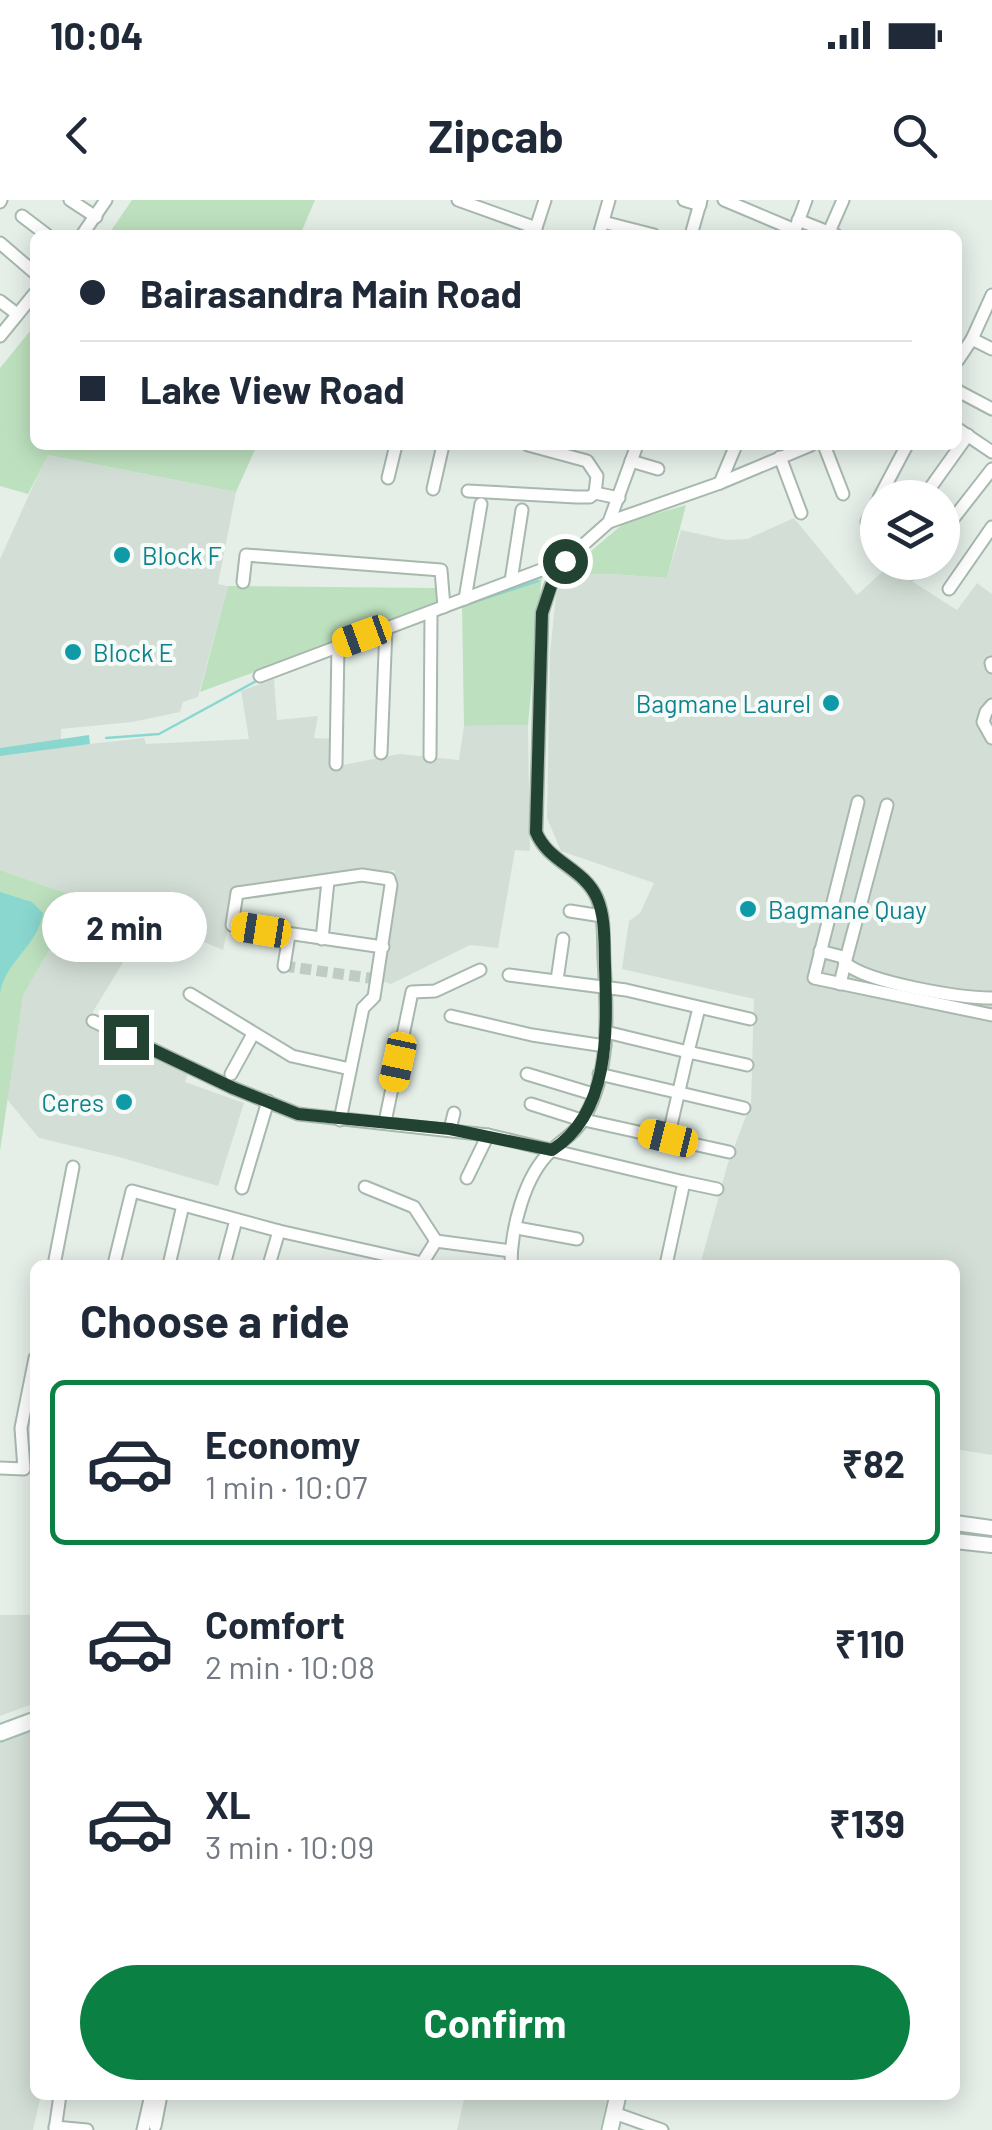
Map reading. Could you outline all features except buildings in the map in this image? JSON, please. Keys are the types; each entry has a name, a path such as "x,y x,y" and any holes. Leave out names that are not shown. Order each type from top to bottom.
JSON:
{"main road":[{"path":"1,1730 30,1721"},
{"path":"610,2130 617,2100"}],"street":[{"path":"70,200 96,217"},
{"path":"86,230 106,200"},
{"path":"458,200 533,230"},
{"path":"535,230 544,200"},
{"path":"601,230 609,200"},
{"path":"684,200 700,202 692,230"},
{"path":"724,200 794,230 806,200"},
{"path":"834,230 842,200"},
{"path":"22,216 40,230"},
{"path":"798,220 823,230"},
{"path":"603,222 634,230"},
{"path":"0,243 30,269"},
{"path":"962,354 992,294"},
{"path":"0,336 30,299"},
{"path":"0,301 17,314"},
{"path":"972,339 992,348"},
{"path":"962,394 992,409"},
{"path":"963,432 992,452"},
{"path":"388,478 395,450"},
{"path":"433,489 442,450"},
{"path":"468,491 576,497 595,493 597,476 587,461 546,450"},
{"path":"609,522 635,450"},
{"path":"720,483 734,450"},
{"path":"511,1260 532,1174 584,1118 594,1094 605,1039 602,916 587,881 545,850 536,832 542,613 551,586 565,561 609,522 720,483 798,450"},
{"path":"826,450 843,494"},
{"path":"888,480 904,450"},
{"path":"934,480 952,450"},
{"path":"780,457 802,513"},
{"path":"631,461 658,469"},
{"path":"960,510 992,469"},
{"path":"595,493 619,498"},
{"path":"466,599 481,504"},
{"path":"511,582 522,510"},
{"path":"949,589 992,527"},
{"path":"242,582 246,555 441,570 444,607"},
{"path":"260,676 565,561"},
{"path":"430,756 431,612"},
{"path":"381,753 386,628"},
{"path":"336,764 338,645"},
{"path":"992,704 983,722 992,738"},
{"path":"858,802 814,978 992,1015"},
{"path":"840,984 887,805"},
{"path":"340,1120 363,1008 374,997 389,879 362,875 237,893 232,925 322,939 377,960"},
{"path":"839,879 864,886"},
{"path":"322,939 328,881"},
{"path":"570,911 602,916"},
{"path":"284,966 289,934"},
{"path":"557,980 563,939"},
{"path":"820,950 836,953 856,972 905,985 992,998"},
{"path":"385,1122 412,992 435,991 480,970"},
{"path":"509,975 606,987 750,1020"},
{"path":"190,994 292,1056 350,1068"},
{"path":"668,1138 699,1008"},
{"path":"451,1016 532,1035 605,1039 747,1065"},
{"path":"93,1021 233,1088 298,1114 488,1135 718,1188"},
{"path":"231,1074 253,1034"},
{"path":"527,1074 594,1094"},
{"path":"599,1074 744,1108"},
{"path":"242,1188 268,1100"},
{"path":"531,1104 575,1118 729,1152"},
{"path":"450,1129 454,1114"},
{"path":"467,1178 488,1135"},
{"path":"55,1260 73,1166"},
{"path":"667,1260 684,1182"},
{"path":"365,1187 414,1207 436,1241 511,1251"},
{"path":"116,1260 132,1191 405,1260"},
{"path":"169,1260 183,1205"},
{"path":"225,1260 236,1220"},
{"path":"516,1228 577,1239"},
{"path":"271,1260 279,1231"},
{"path":"424,1260 436,1241"},
{"path":"0,1468 24,1469 21,1428 30,1383"},
{"path":"21,1428 30,1429"},
{"path":"960,1523 992,1528"},
{"path":"960,1542 992,1545"},
{"path":"59,2100 54,2125 87,2130"},
{"path":"149,2128 150,2100"},
{"path":"149,2128 159,2100"},
{"path":"614,2113 629,2124 662,2130"}],"shaded area":[{"path":"47,455 236,492 218,584 228,586 198,697 183,702 180,712 132,722 61,729 61,747 144,738 146,744 249,739 241,691 274,679 277,720 318,716 314,738 334,739 333,767 399,754 459,760 464,726 528,725 530,851 515,850 498,948 470,945 391,984 381,981 395,870 236,892 223,950 177,931 163,960 131,949 88,1020 189,1070 185,1082 244,1103 218,1186 39,1138 5,1097 23,994 78,898 0,870 0,559"},
{"path":"794,518 857,595 873,580 911,580 957,610 977,583 992,594 992,1455 960,1450 960,1260 701,1260 728,1163 751,1103 754,999 622,969 629,921 640,913 654,883 561,851 547,818 550,653 556,595 563,575 667,578 681,530 726,540 747,539"},
{"path":"0,1615 30,1615 30,1705 0,1716"},
{"path":"30,1729 30,2100 40,2100 33,2130 0,2130 0,1739"},
{"path":"464,2100 607,2100 600,2130 457,2130"}],"green space":[{"path":"132,200 315,200 302,230 111,230"},
{"path":"30,331 30,450 255,450 236,492 48,455 28,494 0,486 0,368"},
{"path":"686,505 667,578 563,575 624,523"},
{"path":"542,574 528,725 464,726 462,605"},
{"path":"228,586 436,588 438,605 200,692"},
{"path":"0,870 79,898 23,995 0,1151"}],"water":[{"path":"89,735 90,744 0,756 0,748"},
{"path":"0,892 32,902 43,913 35,935 9,971 0,993"}],"waterway":[{"path":"468,604 538,581"},
{"path":"106,738 159,734 258,680"}],"tunnel":[{"path":"284,966 376,979"}],"place":[{"name":"Block F","path":"122,555"},
{"name":"Block E","path":"73,652"},
{"name":"Bagmane Laurel","path":"831,703"},
{"name":"Bagmane Quay","path":"748,909"},
{"name":"Ceres","path":"124,1102"}],"route":[{"path":"126,1037 298,1114 450,1129 552,1150 568,1139 584,1118 594,1094 605,1046 606,1010 602,916 597,898 587,881 545,850 536,832 542,613 565,561"}]}
